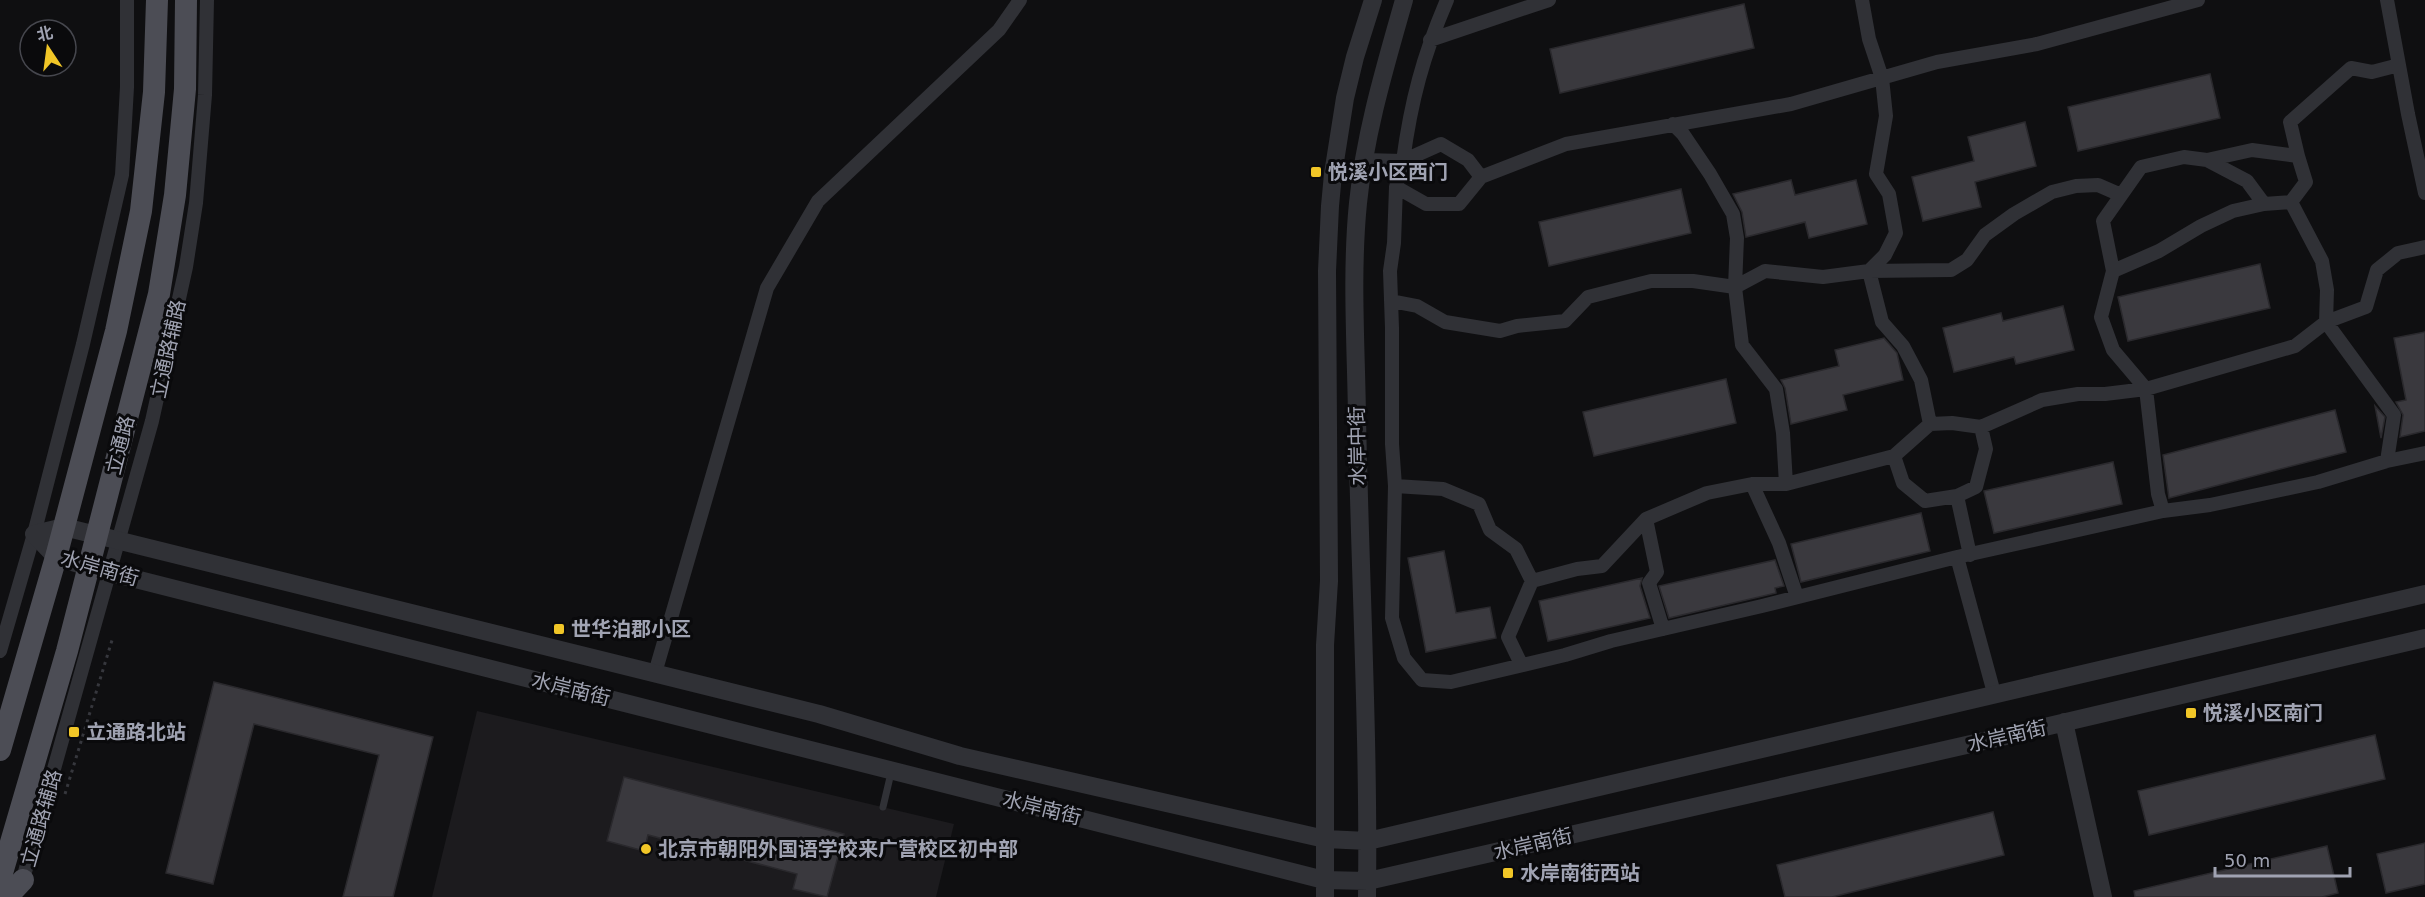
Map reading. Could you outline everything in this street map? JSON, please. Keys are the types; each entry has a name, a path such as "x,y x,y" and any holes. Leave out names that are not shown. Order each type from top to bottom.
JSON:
{"main road":[{"name":"立通路","path":"0,750 56,557 116,331 141,211 154,92 157,0"},
{"name":"立通路","path":"0,880 67,651 159,294 175,195 185,88 186,0"},
{"path":"7,897 21,889"}],"street":[{"path":"0,651 34,534 83,344 122,175 127,87 127,0"},
{"name":"立通路辅路","path":"21,889 152,421 186,267 196,203 205,95 207,0"},
{"path":"654,673 767,288 818,201 999,30 1020,0"},
{"name":"水岸中街","path":"1325,888 1325,645 1329,581 1327,271 1330,206 1345,98 1372,0"},
{"name":"水岸中街","path":"1368,889 1365,636 1359,537 1355,292 1358,204 1368,128 1404,0"},
{"path":"1447,0 1430,40 1409,113 1403,161 1396,187 1394,243 1390,271 1392,444 1395,486 1392,618 1404,658 1422,680 1451,682 1964,556 2163,511 2210,505 2318,482 2386,461 2425,453"},
{"path":"1430,40 1549,0"},
{"path":"1862,0 1869,39 1882,78 1886,116 1876,174 1889,194 1896,233 1885,255 1869,272"},
{"path":"1396,187 1426,204 1459,204 1481,177 1566,144 1791,104 1937,62 2037,44 2198,0"},
{"path":"2387,0 2425,193"},
{"path":"2113,271 2159,251 2201,226 2233,211 2264,204 2291,202 2306,182 2290,122 2351,68 2372,72 2399,65"},
{"path":"1673,124 1683,134 1710,174 1732,214 1737,238 1734,287 1742,345 1776,389 1783,433 1786,484"},
{"path":"1364,160 1403,161 1441,144 1468,160 1481,177"},
{"path":"2163,511 2158,494 2146,389 2114,350 2102,317 2113,271 2103,221 2141,167 2184,157 2207,160 2252,150 2298,156"},
{"path":"2207,160 2247,181 2264,204"},
{"path":"1391,301 1417,306 1444,322 1500,331 1517,326 1565,321 1588,297 1651,281 1693,281 1734,287 1765,271 1823,277 1869,272 1951,270 1967,260 1985,235 2014,214 2052,192 2076,186 2098,186 2121,195"},
{"path":"2291,202 2322,261 2327,290 2326,322 2394,415 2386,461"},
{"path":"1532,581 1577,569 1602,566 1646,519 1707,493 1752,484 1786,484 1894,456 1930,424 1952,423 1981,427 2042,400 2078,394 2105,394 2146,389 2295,346 2326,322 2366,307 2377,270 2398,253 2425,247"},
{"path":"1869,272 1882,322 1903,346 1921,380 1930,424"},
{"path":"1894,456 1903,483 1925,501 1957,496 1976,488 1986,450 1981,427"},
{"path":"1752,484 1779,543 1797,597"},
{"path":"1395,486 1443,489 1479,504 1490,530 1516,549 1532,581 1508,637 1521,664"},
{"path":"1957,496 1964,556 1994,693"},
{"path":"1646,519 1657,572 1649,583 1663,629"},
{"name":"水岸南街","path":"34,534 64,527 819,714 960,756 1325,839 1368,841 2425,594"},
{"name":"水岸南街","path":"34,534 56,557 88,567 891,770 1325,888 1368,889 2425,638"},
{"path":"2064,722 2103,897"}],"lane":[{"path":"883,807 891,770"}],"path":[{"path":"65,795 113,638"}],"shaded area":[{"name":"北京市朝阳外国语学校来广营校区初中部","path":"477,711 954,824 936,897 432,897"}],"building":[{"path":"1744,4 1754,48 1560,93 1550,49"},
{"path":"2210,74 2220,118 2078,151 2068,107"},
{"path":"2025,122 2036,166 1975,182 1981,207 1923,221 1912,177 1974,161 1968,137"},
{"path":"1791,180 1795,195 1856,180 1867,224 1809,238 1805,222 1746,237 1742,212 1733,194"},
{"path":"1681,189 1691,233 1549,266 1539,222"},
{"path":"2260,264 2270,308 2128,341 2118,297"},
{"path":"2063,306 2074,350 2016,364 2014,357 1954,372 1943,328 2001,313 2003,321"},
{"path":"2425,332 2425,431 2400,437 2403,415 2396,402 2406,400 2394,338"},
{"path":"1884,338 1897,353 1903,380 1843,395 1847,410 1791,424 1785,388 1781,380 1839,366 1835,350"},
{"path":"1726,379 1736,423 1594,456 1583,412"},
{"path":"2375,406 2385,417 2381,438"},
{"path":"2335,410 2346,452 2169,498 2163,455"},
{"path":"2113,462 2122,504 1994,533 1984,491"},
{"path":"1921,513 1930,551 1801,582 1791,544"},
{"path":"1444,551 1456,613 1490,607 1496,638 1426,652 1408,558"},
{"path":"1775,560 1784,586 1775,588 1776,593 1669,618 1659,586"},
{"path":"1642,578 1640,586 1650,618 1548,641 1539,601"},
{"path":"214,682 433,737 393,897 343,897 379,755 254,724 213,884 166,873"},
{"path":"2375,735 2385,779 2149,835 2138,791"},
{"path":"624,777 844,834 827,897 793,889 797,874 648,835 644,851 607,841"},
{"path":"1993,812 2004,855 1832,897 1785,897 1777,865"},
{"path":"2425,843 2425,884 2386,893 2377,854"},
{"path":"2327,846 2338,893 2322,897 2135,897 2134,891"}],"place":[{"name":"悦溪小区西门","path":"1316,172"},
{"name":"世华泊郡小区","path":"559,629"},
{"name":"悦溪小区南门","path":"2191,713"},
{"name":"立通路北站","path":"74,732"},
{"name":"北京市朝阳外国语学校来广营校区初中部","path":"646,849"},
{"name":"水岸南街西站","path":"1508,873"}]}
